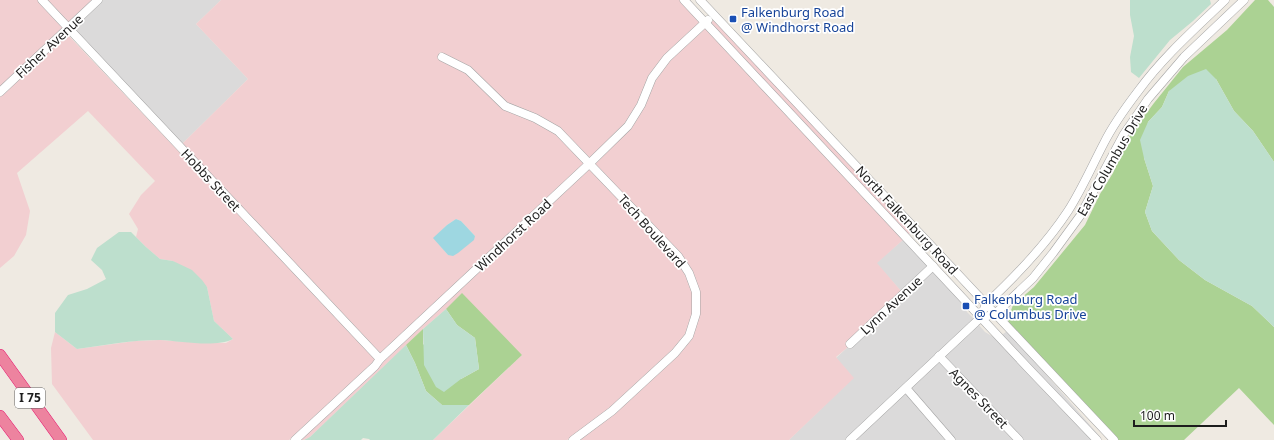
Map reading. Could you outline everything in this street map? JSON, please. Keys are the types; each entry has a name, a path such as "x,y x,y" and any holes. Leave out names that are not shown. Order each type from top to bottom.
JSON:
{"highway":[{"name":"I 75","path":"0,355 61,440"},
{"name":"I 75","path":"0,416 18,440"}],"street":[{"name":"Hobbs Street","path":"42,0 380,359"},
{"name":"Fisher Avenue","path":"0,92 98,0"},
{"name":"North Falkenburg Road","path":"684,0 1097,440"},
{"name":"North Falkenburg Road","path":"700,0 1114,440"},
{"name":"East Columbus Drive","path":"981,318 986,304 1042,247 1068,211 1104,142 1138,90 1175,47 1225,0"},
{"name":"East Columbus Drive","path":"850,440 981,318 995,314 1033,278 1054,253 1080,216 1124,134 1148,99 1184,57 1244,0"},
{"name":"Windhorst Road","path":"295,440 376,366 380,359 628,126 641,105 652,78 667,58 714,15"},
{"name":"Tech Boulevard","path":"442,57 468,70 504,106 535,118 558,130 678,256 689,273 696,292 696,314 689,336 675,353 612,411 573,440"},
{"path":"1104,142 1116,149"},
{"name":"Lynn Avenue","path":"850,344 933,266"},
{"name":"Agnes Street","path":"939,356 1019,440"},
{"path":"906,388 951,440"}],"shaded area":[{"path":"0,0 38,0 63,28 0,87"},
{"path":"46,0 92,0 68,23"},
{"path":"103,0 221,0 196,24 248,79 182,144 73,29"},
{"path":"221,0 680,0 700,22 664,56 638,104 625,123 590,158 559,128 506,103 470,68 440,52 437,58 466,73 502,108 534,121 556,133 585,163 380,354 182,144 248,79 196,24","holes":["456,219 461,221 475,236 448,255 434,238 447,225"]},
{"path":"714,20 913,230 908,235 710,23"},
{"path":"705,27 904,239 877,263 901,291 845,343 848,347 836,357 854,378 789,440 579,440 614,414 677,356 699,316 692,272 595,164 630,128 655,80 670,60"},
{"path":"67,34 376,359 289,440 93,440 52,384 51,348 55,332 77,349 135,341 160,340 226,343 233,339 214,321 207,287 173,261 160,259 136,237 138,229 129,214 141,195 155,181 88,111 17,173 30,211 26,235 14,256 0,268 0,97"},
{"path":"590,168 676,258 686,275 692,292 693,313 686,334 672,351 610,409 567,440 433,440 522,355 446,309 310,437 300,440"},
{"path":"904,239 928,265 901,291 876,263"},
{"path":"933,270 965,304 964,306 967,312 974,319 845,440 789,440 853,378 836,358 848,347 850,348"},
{"path":"978,324 985,332 997,339 1093,440 1023,440 944,357"},
{"path":"1007,331 1103,440 1052,390 1002,335"},
{"path":"940,361 1015,440 955,440 910,389"},
{"path":"906,393 947,440 856,440"}],"green space":[{"path":"1130,0 1210,0 1211,4 1170,40 1139,78 1131,72 1130,57 1134,36 1130,15"},
{"path":"1255,0 1268,0 1274,7 1274,162 1253,131 1234,111 1216,79 1169,91 1162,107 1148,122 1144,158 1153,186 1145,212 1152,231 1179,260 1205,280 1252,306 1274,327 1274,425 1239,388 1184,440 1118,440 1008,323 1009,316 1013,305 1034,287 1085,225 1100,194 1113,173 1130,135 1154,103 1183,67 1227,30"},
{"path":"1206,69 1216,79 1234,111 1253,131 1274,162 1274,327 1252,306 1205,280 1179,260 1152,231 1145,212 1153,186 1140,140 1148,122 1162,107 1169,91 1188,76"},
{"path":"119,232 131,232 160,259 173,261 192,270 207,287 214,321 233,339 226,342 208,344 160,340 139,341 77,349 55,332 55,313 68,295 87,289 106,279 102,270 91,260 97,248"},
{"path":"462,293 522,355 469,405 442,405 426,391 406,345 423,329 423,344 461,379 479,369 475,338 457,325 446,309"},
{"path":"446,309 457,325 475,338 479,369 461,379 444,392 436,387 424,365 423,329"},
{"path":"406,345 426,391 442,405 469,405 433,440 370,440 363,438 361,440 304,440 310,437"}],"water":[{"path":"456,219 461,221 475,236 474,240 453,256 448,255 433,238"}],"place":[{"name":"Falkenburg Road @ Windhorst Road","path":"733,19"},
{"name":"Falkenburg Road @ Columbus Drive","path":"966,306"}]}
